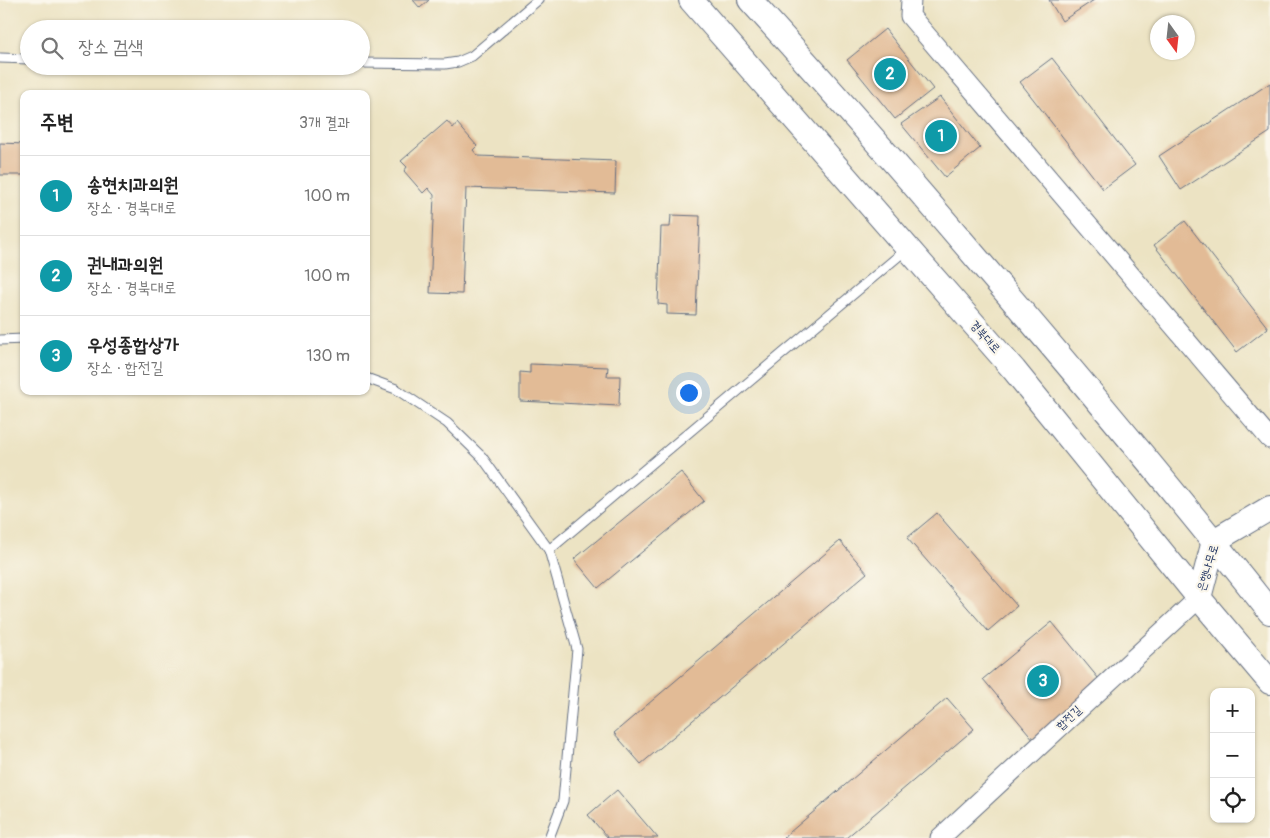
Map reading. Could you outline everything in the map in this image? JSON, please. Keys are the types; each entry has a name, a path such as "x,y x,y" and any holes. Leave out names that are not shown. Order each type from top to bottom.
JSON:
{"street":[{"name":"경북대로","path":"691,0 1014,370 1199,598 1270,682"},
{"path":"750,0 838,96 1050,344 1214,541 1270,612"},
{"path":"912,0 910,16 1270,439"},
{"name":"은행나무로","path":"1199,598 1214,541 1270,508"},
{"name":"합전길","path":"940,838 1199,598"}],"lane":[{"path":"370,63 445,64 458,62 472,56 538,0"},
{"path":"0,58 20,59"},
{"path":"549,550 908,248"},
{"path":"0,340 20,339"},
{"path":"370,379 396,389 447,423 482,457 549,550 577,649 563,800 549,838"}],"building":[{"path":"413,0 429,0 420,8"},
{"path":"1049,0 1094,0 1062,21"},
{"path":"885,29 933,89 895,119 847,60"},
{"path":"1052,58 1135,165 1103,189 1020,82"},
{"path":"1270,83 1270,132 1181,190 1159,156"},
{"path":"940,97 980,148 945,177 901,124"},
{"path":"447,121 453,128 457,123 477,146 473,150 478,156 616,161 615,193 466,188 462,294 430,293 434,195 428,188 423,193 404,171 407,167 401,161"},
{"path":"0,143 20,144 20,175 0,175"},
{"path":"671,215 700,216 696,315 667,314 667,305 658,304 661,227 670,227"},
{"path":"1185,221 1268,328 1237,352 1154,245"},
{"path":"530,364 608,367 607,376 620,376 619,406 520,401 520,372 530,373"},
{"path":"681,472 704,501 598,588 574,559"},
{"path":"937,513 1017,606 988,631 907,538"},
{"path":"840,541 867,573 641,764 614,733"},
{"path":"1052,622 1103,684 1034,740 983,679"},
{"path":"947,698 974,729 846,838 783,838"},
{"path":"617,790 658,838 608,838 588,815"}],"place":[{"name":"권내과의원","path":"890,74"},
{"name":"송현치과의원","path":"941,136"},
{"name":"우성종합상가","path":"1043,681"}]}
